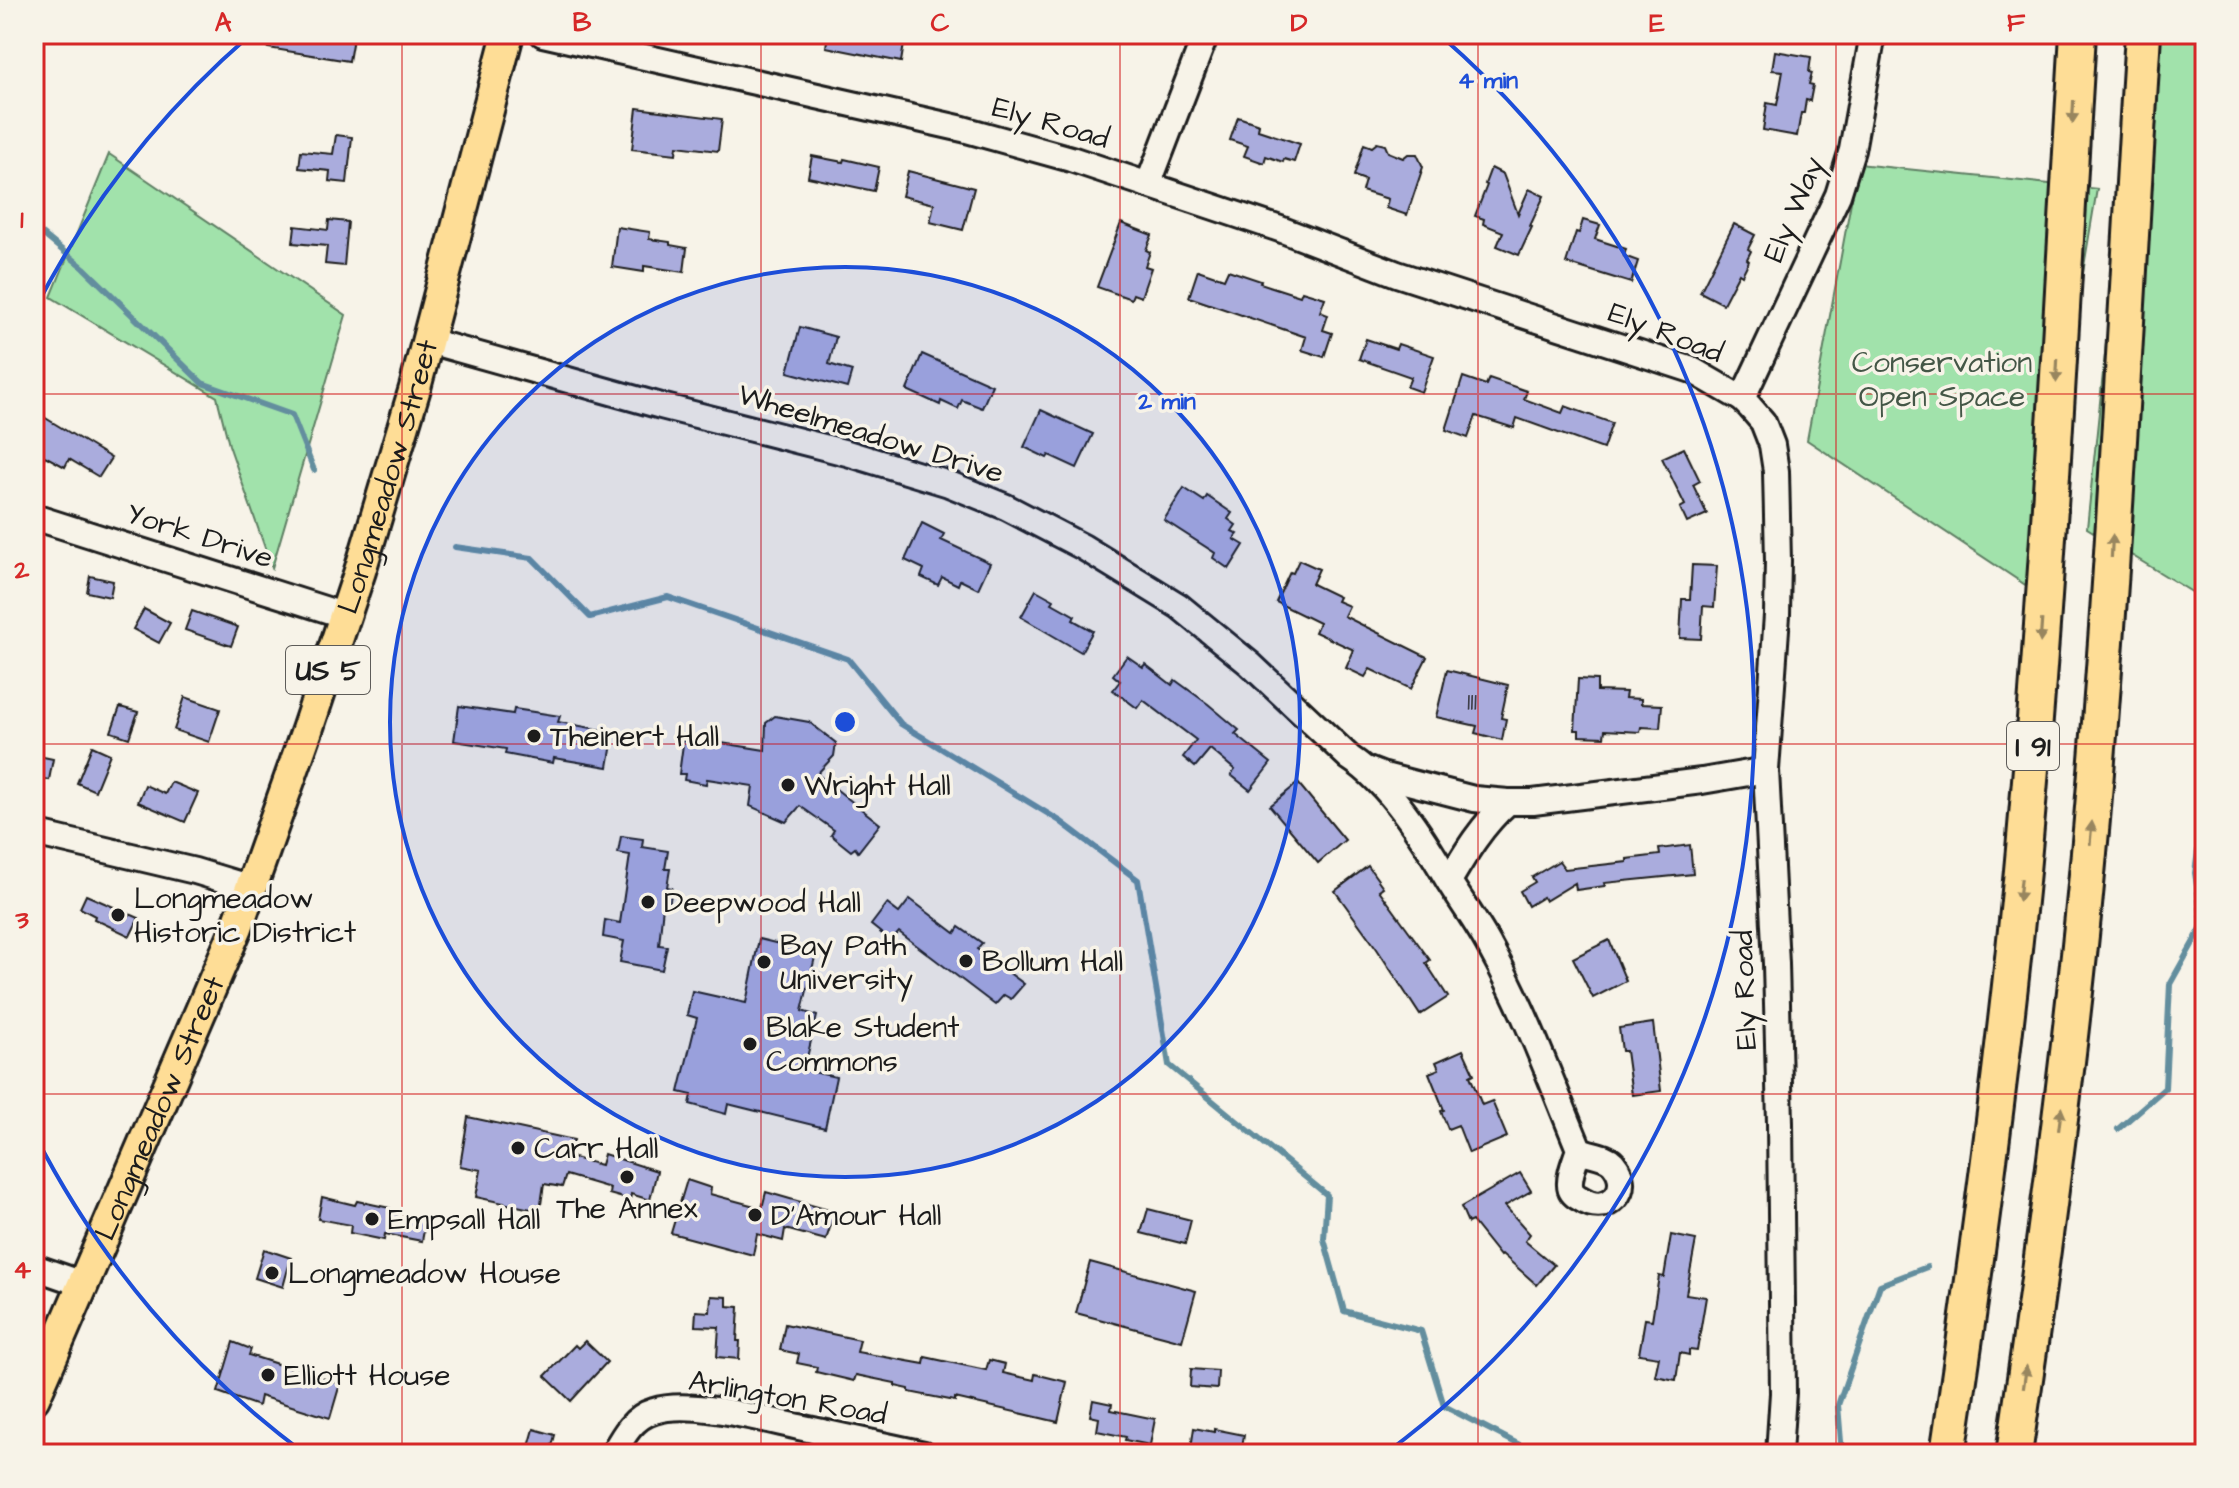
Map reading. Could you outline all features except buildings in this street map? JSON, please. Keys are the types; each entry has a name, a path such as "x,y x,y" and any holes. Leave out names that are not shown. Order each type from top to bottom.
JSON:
{"highway":[{"name":"I 91","path":"1948,1454 1988,1178 2023,856 2045,576 2078,34"},
{"name":"I 91","path":"2014,1454 2055,1165 2090,840 2109,590 2143,34"}],"main road":[{"name":"Longmeadow Street","path":"34,1398 237,927 307,730 346,616 429,341 508,34"}],"street":[{"name":"Ely Road","path":"543,34 963,129 1071,159 1280,229 1397,274 1692,370 1742,399 1763,422 1772,445 1776,471 1778,561 1766,770 1780,1123 1783,1393 1779,1454"},
{"path":"1148,185 1206,34"},
{"name":"Ely Way","path":"1742,399 1838,195 1852,150 1873,34"},
{"name":"Wheelmeadow Drive","path":"429,341 661,406 847,453 949,484 1006,507 1083,547 1179,606 1250,664 1350,758 1368,770 1413,825 1489,946 1542,1058 1579,1149"},
{"name":"York Drive","path":"34,517 346,616"},
{"path":"1368,770 1474,799 1508,802 1580,797 1766,770"},
{"path":"1449,881 1472,841 1508,802"},
{"path":"34,833 195,871 251,888"},
{"path":"34,1267 83,1284"},
{"name":"Arlington Road","path":"613,1454 639,1418 654,1411 685,1408 751,1416 924,1454"}],"green space":[{"path":"2135,34 2205,34 2205,600 2087,528 2130,112"},
{"path":"109,154 346,315 272,568 229,445 217,397 51,297"},
{"name":"Conservation Open Space","path":"1858,164 2097,189 2030,588 1807,440"}],"waterway":[{"path":"34,227 84,268 202,383 292,415 314,470"},
{"path":"455,547 532,558 590,617 668,597 848,659 901,724 1060,821 1138,880 1169,1065 1327,1195 1324,1239 1344,1311 1421,1331 1444,1406 1537,1454"},
{"path":"2118,1129 2165,1088 2170,984 2203,925 2195,873 2205,799"},
{"path":"1842,1454 1838,1405 1880,1285 1927,1267"}],"place":[{"name":"Theinert Hall","path":"534,736"},
{"name":"Wright Hall","path":"788,785"},
{"name":"Deepwood Hall","path":"648,902"},
{"name":"Longmeadow Historic District","path":"118,915"},
{"name":"Bollum Hall","path":"966,961"},
{"name":"Bay Path University","path":"764,962"},
{"name":"Blake Student Commons","path":"750,1044"},
{"name":"Carr Hall","path":"518,1148"},
{"name":"The Annex","path":"627,1177"},
{"name":"D'Amour Hall","path":"755,1215"},
{"name":"Empsall Hall","path":"372,1219"},
{"name":"Longmeadow House","path":"272,1273"},
{"name":"Elliott House","path":"268,1375"}]}
